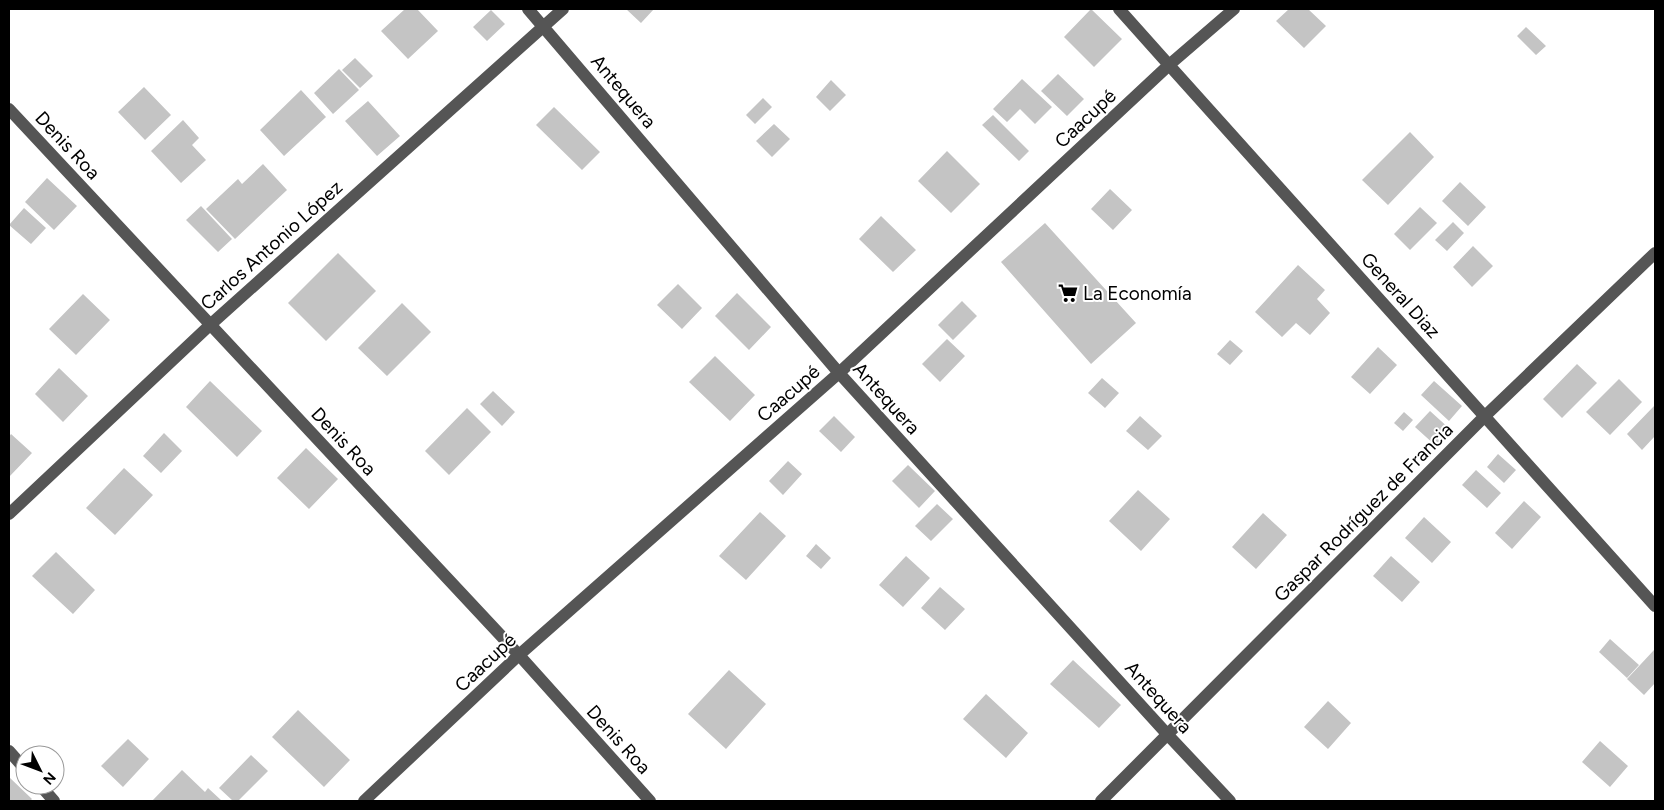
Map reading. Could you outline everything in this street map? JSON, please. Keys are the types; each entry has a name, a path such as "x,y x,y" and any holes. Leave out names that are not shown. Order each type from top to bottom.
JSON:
{"street":[{"name":"Antequera","path":"528,9 839,373 1230,801"},
{"name":"Carlos Antonio López","path":"9,514 210,325 563,9"},
{"name":"General Diaz","path":"1120,9 1169,66 1655,606"},
{"name":"Caacupé","path":"364,801 519,655 839,373 1169,66 1234,9"},
{"name":"Denis Roa","path":"9,109 519,655 650,801"},
{"name":"Gaspar Rodríguez de Francia","path":"1101,801 1485,416 1655,253"}],"building":[{"path":"405,9 417,9 438,31 408,59 381,31"},
{"path":"626,9 654,9 641,23"},
{"path":"1091,9 1122,39 1094,67 1064,37"},
{"path":"1289,9 1308,9 1326,26 1304,48 1276,21"},
{"path":"491,10 505,24 487,41 473,27"},
{"path":"1526,27 1546,46 1536,55 1517,36"},
{"path":"355,58 373,76 360,88 342,70"},
{"path":"339,69 359,90 333,114 314,93"},
{"path":"1058,74 1084,99 1067,116 1041,91"},
{"path":"1022,79 1052,107 1035,124 1020,109 1007,122 993,109"},
{"path":"831,80 846,95 830,111 816,97"},
{"path":"144,87 171,115 145,140 118,112"},
{"path":"301,90 326,117 284,156 260,130"},
{"path":"763,98 772,107 755,124 746,115"},
{"path":"368,101 400,136 377,156 345,121"},
{"path":"554,107 600,152 582,170 536,125"},
{"path":"993,115 1029,151 1019,161 982,125"},
{"path":"183,120 199,138 192,145 206,160 181,183 151,151"},
{"path":"774,124 790,139 772,157 756,141"},
{"path":"1410,132 1434,157 1388,205 1362,180"},
{"path":"947,151 980,184 951,213 918,181"},
{"path":"263,164 287,190 235,239 206,209 238,179 242,184"},
{"path":"47,178 77,206 54,230 25,202"},
{"path":"1460,182 1486,207 1468,226 1442,201"},
{"path":"1110,189 1132,210 1113,230 1091,209"},
{"path":"201,206 232,239 218,252 186,220"},
{"path":"1420,207 1437,223 1410,250 1394,234"},
{"path":"24,208 46,228 31,244 9,225"},
{"path":"881,216 916,250 893,272 859,239"},
{"path":"1453,222 1464,233 1447,251 1435,240"},
{"name":"La Economía","path":"1045,223 1136,323 1091,364 1001,262"},
{"path":"1473,246 1493,266 1472,287 1453,267"},
{"path":"338,253 376,291 326,341 288,303"},
{"path":"1298,265 1325,290 1317,299 1330,313 1310,335 1296,323 1282,337 1255,312"},
{"path":"678,284 702,308 682,329 657,305"},
{"path":"737,293 771,327 749,350 715,316"},
{"path":"83,294 110,320 76,355 49,329"},
{"path":"962,301 977,316 953,340 938,325"},
{"path":"402,303 431,332 387,376 358,348"},
{"path":"947,339 965,356 940,382 922,364"},
{"path":"1230,340 1243,351 1230,365 1217,354"},
{"path":"1378,347 1397,365 1370,394 1351,377"},
{"path":"715,356 755,395 730,421 689,382"},
{"path":"1577,364 1597,383 1562,418 1543,399"},
{"path":"59,368 88,396 63,422 35,394"},
{"path":"1102,378 1119,393 1105,408 1088,393"},
{"path":"1619,379 1642,402 1610,435 1586,412"},
{"path":"210,381 262,431 237,457 186,407"},
{"path":"1434,381 1462,406 1449,421 1421,395"},
{"path":"493,391 515,412 502,426 480,404"},
{"path":"1655,405 1655,436 1642,450 1627,434"},
{"path":"467,408 491,432 449,475 425,451"},
{"path":"1430,411 1451,430 1436,446 1415,427"},
{"path":"1404,412 1413,420 1403,431 1394,423"},
{"path":"834,416 855,437 841,452 819,431"},
{"path":"1140,416 1162,436 1148,450 1126,431"},
{"path":"164,433 182,451 161,473 143,456"},
{"path":"11,434 32,453 9,477 9,437"},
{"path":"306,448 338,479 309,509 277,478"},
{"path":"1498,454 1516,470 1504,483 1487,467"},
{"path":"788,461 802,474 783,495 769,481"},
{"path":"908,465 935,491 919,508 892,481"},
{"path":"124,468 153,495 115,535 86,508"},
{"path":"1476,470 1501,493 1487,508 1462,485"},
{"path":"1138,490 1170,519 1141,551 1109,521"},
{"path":"1524,501 1541,517 1512,549 1495,533"},
{"path":"937,504 953,519 931,541 915,526"},
{"path":"760,512 786,536 746,580 719,556"},
{"path":"1263,513 1287,535 1256,569 1232,547"},
{"path":"1424,517 1451,542 1432,563 1405,538"},
{"path":"816,544 831,558 821,569 806,556"},
{"path":"56,552 95,590 73,614 32,576"},
{"path":"906,556 930,578 903,607 879,585"},
{"path":"1391,556 1420,582 1402,602 1373,576"},
{"path":"940,587 965,609 945,630 921,608"},
{"path":"1610,639 1639,665 1627,678 1599,652"},
{"path":"1654,650 1655,683 1644,695 1627,679"},
{"path":"1073,660 1121,705 1099,728 1050,684"},
{"path":"729,670 766,704 726,749 688,714"},
{"path":"986,694 1028,733 1006,758 963,719"},
{"path":"1328,701 1351,723 1328,749 1304,727"},
{"path":"298,710 350,760 324,787 272,737"},
{"path":"128,739 149,759 123,787 101,766"},
{"path":"1600,741 1628,766 1610,787 1582,762"},
{"path":"251,755 268,771 238,801 233,801 219,788"},
{"path":"182,770 205,792 208,788 222,801 152,801"},
{"path":"9,777 15,783 15,795 28,795 32,799 30,801 9,801"}],"place":[{"name":"La Economía","path":"1068,293"}]}
